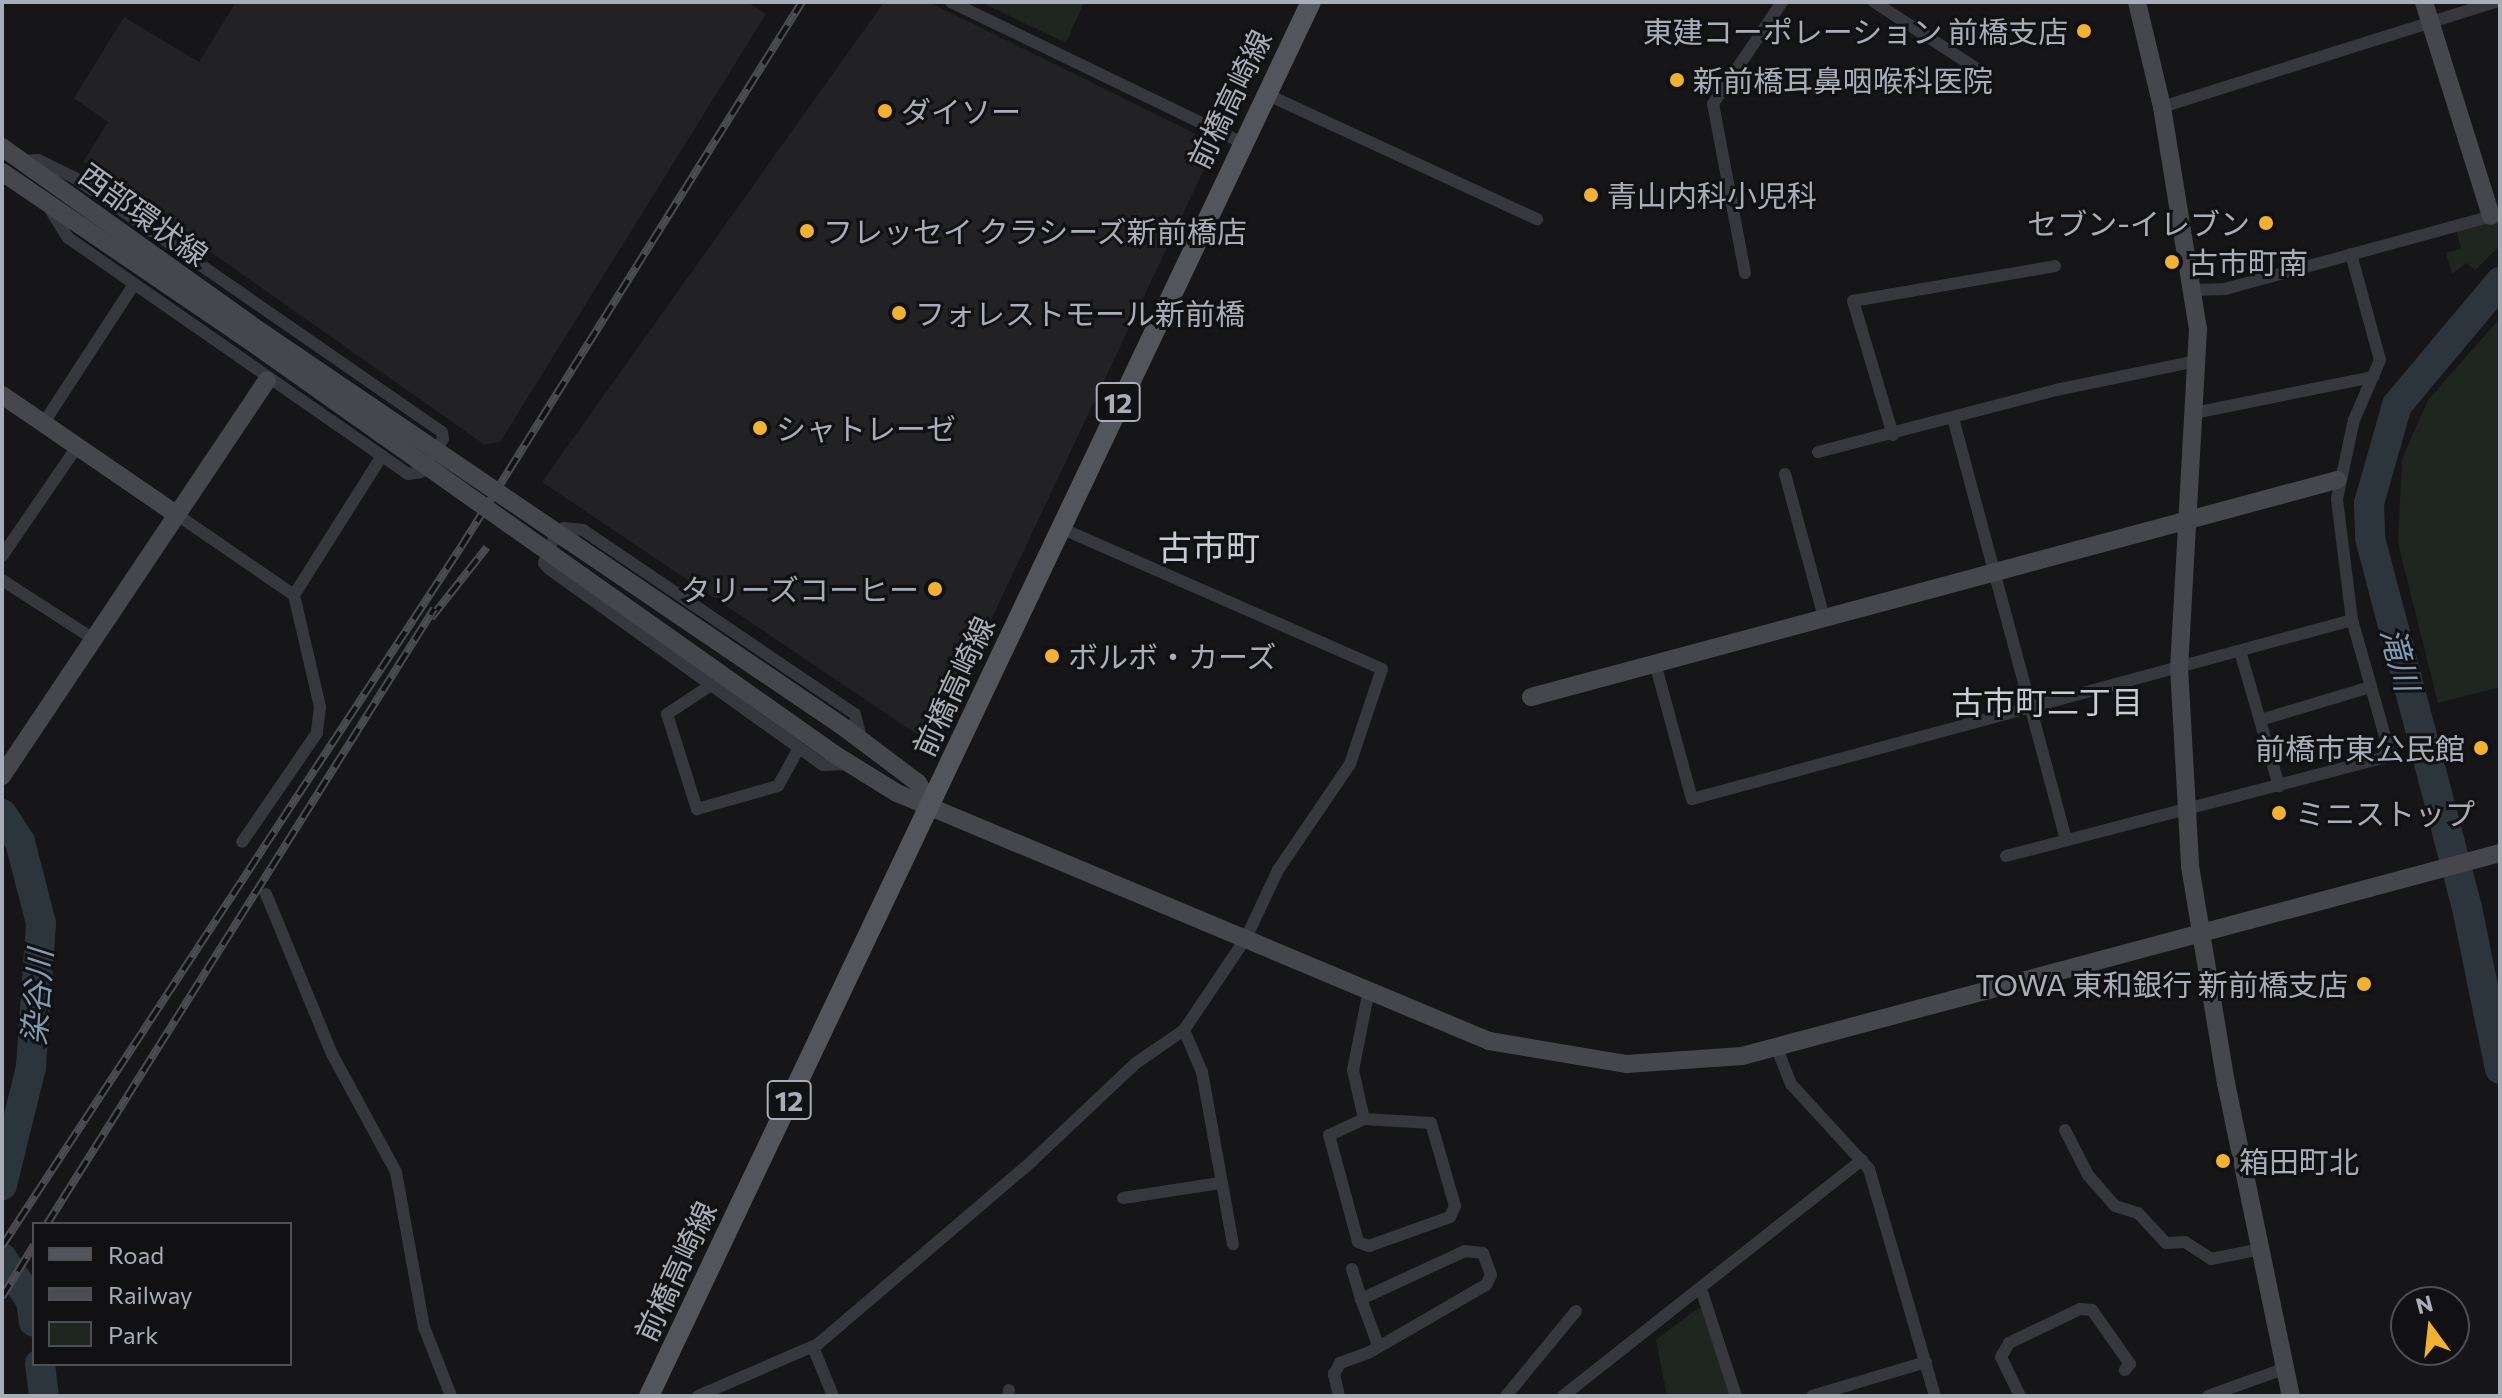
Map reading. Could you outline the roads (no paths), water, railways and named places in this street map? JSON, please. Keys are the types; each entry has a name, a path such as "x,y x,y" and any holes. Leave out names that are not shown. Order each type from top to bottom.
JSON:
{"main road":[{"name":"前橋高崎線","path":"649,1396 1061,528 1240,142 1311,2"}],"street":[{"path":"951,2 1240,142"},
{"path":"1745,273 1713,104 1782,2"},
{"path":"1874,2 1988,76"},
{"path":"2137,2 2162,107 2193,290 2196,361 2184,522 2179,667 2185,812 2200,930 2291,1396"},
{"path":"2193,290 2225,289 2491,216 2424,2"},
{"path":"2162,107 2495,2"},
{"path":"1264,93 1537,219"},
{"name":"西部環状線","path":"2,147 249,332"},
{"path":"22,161 38,160 75,178 443,436 417,475 382,456 133,286 61,231 47,205"},
{"name":"西部環状線","path":"2,172 47,205 249,332"},
{"path":"2006,856 2185,812 2383,758 2388,747 2352,620 2337,480 2380,360 2351,254"},
{"path":"1893,435 1853,301 2055,266"},
{"path":"43,424 133,286"},
{"path":"249,332 845,728 918,783 930,804"},
{"path":"249,332 834,754 897,793 930,804 1489,1041 1568,1058 1657,1064 1776,1046 2200,930 2500,853"},
{"path":"1818,452 2196,361"},
{"path":"2194,413 2373,377"},
{"path":"2,776 267,380"},
{"path":"2,395 294,595 322,721 242,842"},
{"path":"1953,418 2066,840"},
{"path":"2,556 77,447"},
{"path":"294,595 382,456"},
{"path":"1785,474 1824,618"},
{"path":"1531,697 2337,480"},
{"path":"850,764 829,767 799,748 549,569 545,556 564,528 583,530 855,714 862,742"},
{"path":"698,1396 813,1347 1032,1161 1136,1063 1184,1030 1246,938 1278,870 1350,764 1382,669 1061,528"},
{"path":"2,580 92,638"},
{"path":"1655,663 1692,799 2352,620"},
{"path":"2240,651 2279,786"},
{"path":"711,685 667,714 697,809 783,783 799,748"},
{"path":"2260,720 2371,687"},
{"path":"266,894 332,1054 396,1172 424,1327 451,1396"},
{"path":"1364,1119 1353,1070 1369,990"},
{"path":"1184,1030 1202,1072 1233,1244"},
{"path":"1776,1046 1791,1084 1862,1160 1935,1396"},
{"path":"1364,1119 1431,1123 1455,1206 1450,1217 1369,1246 1358,1242 1329,1135 1364,1119"},
{"path":"2065,1130 2106,1196 2121,1211 2138,1213 2162,1241 2185,1242 2211,1259 2261,1249"},
{"path":"1567,1395 1862,1160"},
{"path":"1123,1198 1220,1183"},
{"path":"1339,1396 1334,1374 1340,1363 1486,1285 1489,1262 1477,1248 1361,1299"},
{"path":"1352,1269 1378,1345"},
{"path":"1701,1289 1736,1396"},
{"path":"2020,1396 2001,1357 2009,1343 2080,1309 2092,1310 2130,1364 2125,1370"},
{"path":"1506,1396 1576,1311"},
{"path":"813,1347 833,1396"},
{"path":"1812,1396 1926,1362"},
{"path":"2208,1396 2286,1368"}],"waterway":[{"name":"滝川","path":"2500,282 2397,405 2369,503 2370,538 2467,908 2500,1069"},
{"name":"染谷川","path":"2,814 20,842 41,923 31,1067 2,1185"},
{"name":"染谷川","path":"2,1258 31,1301 32,1308"},
{"name":"染谷川","path":"40,1366 44,1396"}],"railway":[{"path":"2,1246 461,547 802,2"},
{"path":"431,618 487,547"},
{"path":"48,1222 434,609"},
{"path":"2,1297 32,1248"}],"place":[{"name":"東建コーポレーション 前橋支店","path":"2084,31"},
{"name":"新前橋耳鼻咽喉科医院","path":"1677,80"},
{"name":"ダイソー","path":"885,111"},
{"name":"青山内科小児科","path":"1591,195"},
{"name":"セブン-イレブン","path":"2266,223"},
{"name":"フレッセイ クラシーズ新前橋店","path":"807,231"},
{"name":"古市町南","path":"2172,262"},
{"name":"フォレストモール新前橋","path":"899,313"},
{"name":"シャトレーゼ","path":"760,428"},
{"name":"タリーズコーヒー","path":"935,589"},
{"name":"ボルボ・カーズ","path":"1052,656"},
{"name":"前橋市東公民館","path":"2481,748"},
{"name":"ミニストップ","path":"2279,813"},
{"name":"TOWA 東和銀行 新前橋支店","path":"2364,984"},
{"name":"箱田町北","path":"2223,1161"}],"district":[{"name":"古市町","path":"1209,547"},
{"name":"古市町二丁目","path":"2047,701"}]}
